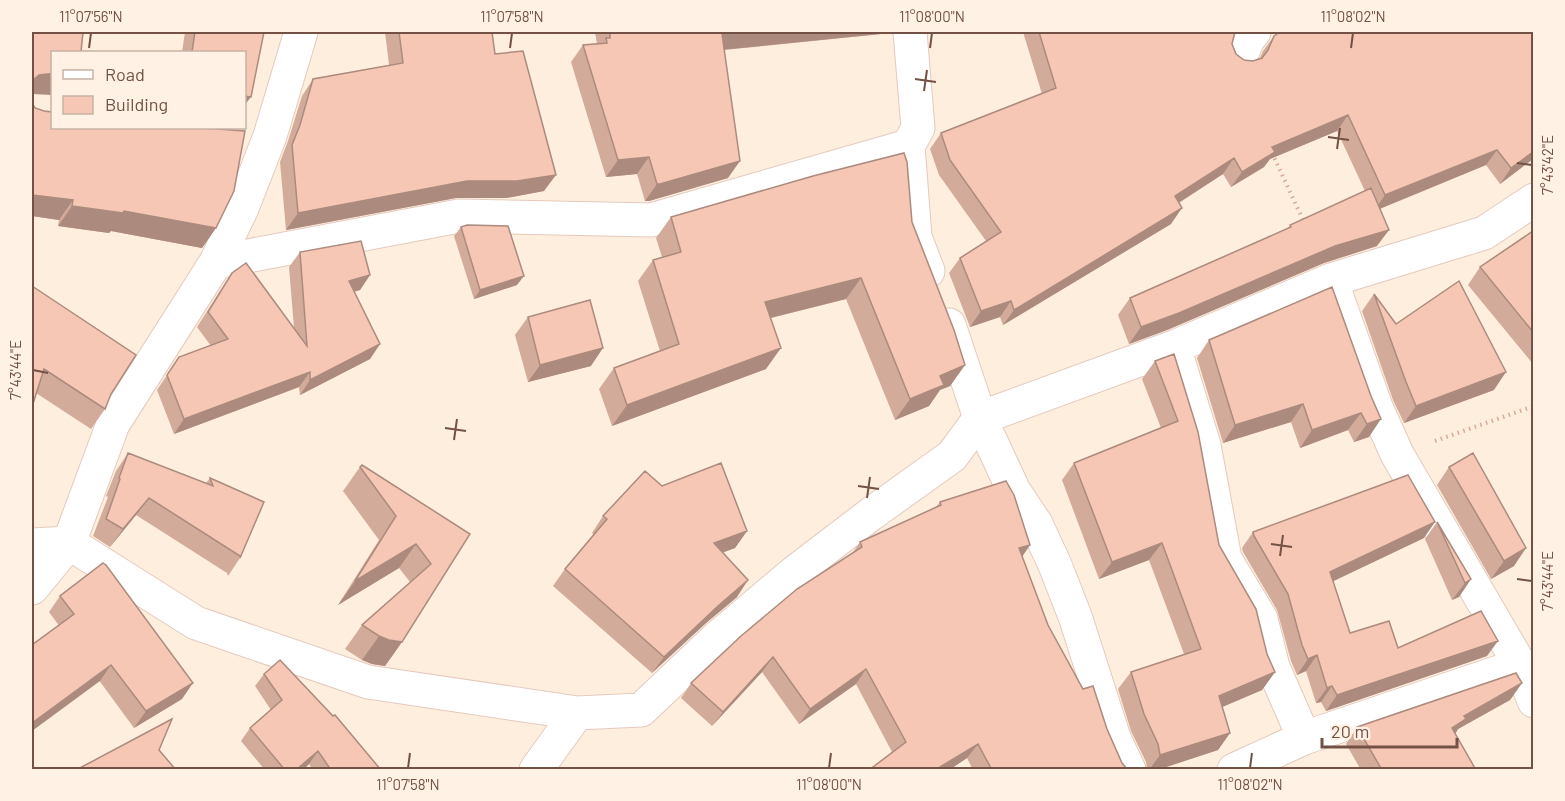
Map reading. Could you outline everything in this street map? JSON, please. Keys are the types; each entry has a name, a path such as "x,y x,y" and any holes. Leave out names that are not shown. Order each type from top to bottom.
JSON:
{"street":[{"path":"32,588 69,543 113,424 216,262 242,208 270,136 301,32"},
{"path":"910,32 918,128 908,146 915,237 957,345 980,418 1014,491 1036,524 1055,565 1076,619 1114,738 1129,770"},
{"path":"238,133 270,136"},
{"path":"216,262 459,216 651,220 908,146"},
{"path":"32,546 69,543 196,623 368,682 577,712 641,710 718,637 795,572 952,456 980,418 1174,347 1331,280 1484,232 1533,200"},
{"path":"1331,280 1376,407 1397,454 1520,666 1533,701"},
{"path":"1174,347 1204,445 1225,559 1261,619 1273,667 1304,738"},
{"path":"1234,770 1304,738 1520,666"},
{"path":"536,770 577,712"}],"path":[{"path":"1272,152 1331,280"},
{"path":"1397,454 1533,406"}],"building":[{"path":"32,32 83,32 81,51 51,51 51,74 39,75 32,81"},
{"path":"195,32 264,32 251,97 246,96 246,51 192,51"},
{"path":"399,32 492,32 495,54 523,51 556,175 517,181 467,181 298,213 292,145 313,79 403,63"},
{"path":"610,32 749,32 722,34 740,161 657,184 649,157 618,160 583,45 607,43 606,38 610,38"},
{"path":"1039,32 1235,32 1232,44 1236,54 1244,60 1253,61 1262,58 1274,36 1280,32 1533,32 1533,152 1511,168 1497,150 1385,195 1348,115 1272,147 1275,152 1242,172 1234,158 1175,196 1182,208 1014,310 1011,301 981,311 960,258 1001,232 950,160 941,133 1056,88"},
{"path":"32,103 35,108 51,112 51,129 245,131 234,191 216,228 124,211 123,213 72,206 73,200 32,195"},
{"path":"904,153 907,162 912,222 954,330 965,365 940,376 944,385 910,399 861,278 765,302 781,348 627,405 614,368 679,344 653,260 681,252 671,217 813,176"},
{"path":"1371,188 1389,230 1335,246 1141,327 1130,298 1291,227 1290,225"},
{"path":"467,225 508,226 524,276 480,290 461,227"},
{"path":"1533,231 1533,332 1480,267"},
{"path":"361,241 370,275 349,281 380,344 310,380 310,372 184,419 167,375 179,357 228,339 208,312 232,273 246,263 307,346 300,252"},
{"path":"1459,281 1506,372 1416,406 1374,294 1396,324"},
{"path":"32,286 136,355 111,394 105,409 44,369 32,407"},
{"path":"1332,287 1381,419 1367,424 1361,413 1312,430 1303,404 1235,425 1209,340"},
{"path":"590,300 603,348 540,365 528,317"},
{"path":"1174,354 1198,432 1219,545 1256,609 1267,654 1275,672 1219,696 1230,733 1160,755 1131,672 1201,649 1162,543 1112,562 1074,463 1178,421 1155,361"},
{"path":"128,453 213,486 210,478 264,502 240,558 149,498 123,529 106,519"},
{"path":"1473,453 1526,548 1504,561 1449,467"},
{"path":"721,463 747,531 714,543 748,580 664,657 565,569 607,519 603,516 645,471 662,486"},
{"path":"362,465 470,534 402,642 379,636 362,625 431,564 416,544 355,581 396,516 360,467"},
{"path":"1408,475 1435,522 1330,572 1350,633 1389,621 1398,648 1481,611 1498,641 1337,695 1332,686 1327,688 1317,655 1308,659 1288,594 1253,532"},
{"path":"1006,481 1014,495 1030,545 1019,548 1048,625 1083,689 1093,686 1107,729 1122,763 1128,770 992,770 978,744 935,770 869,770 906,742 866,669 810,709 773,657 723,712 691,683 741,636 797,589 862,547 860,542 941,505 940,502"},
{"path":"1437,522 1471,579 1465,583"},
{"path":"103,563 193,683 146,711 111,665 32,723 32,645 74,614 60,596"},
{"path":"280,660 333,716 335,715 381,770 331,770 318,751 296,770 285,770 250,728 282,700 264,674"},
{"path":"1516,673 1522,683 1464,716 1466,719 1452,728 1476,770 1382,770 1357,727"},
{"path":"172,719 159,750 176,770 76,770"}]}
